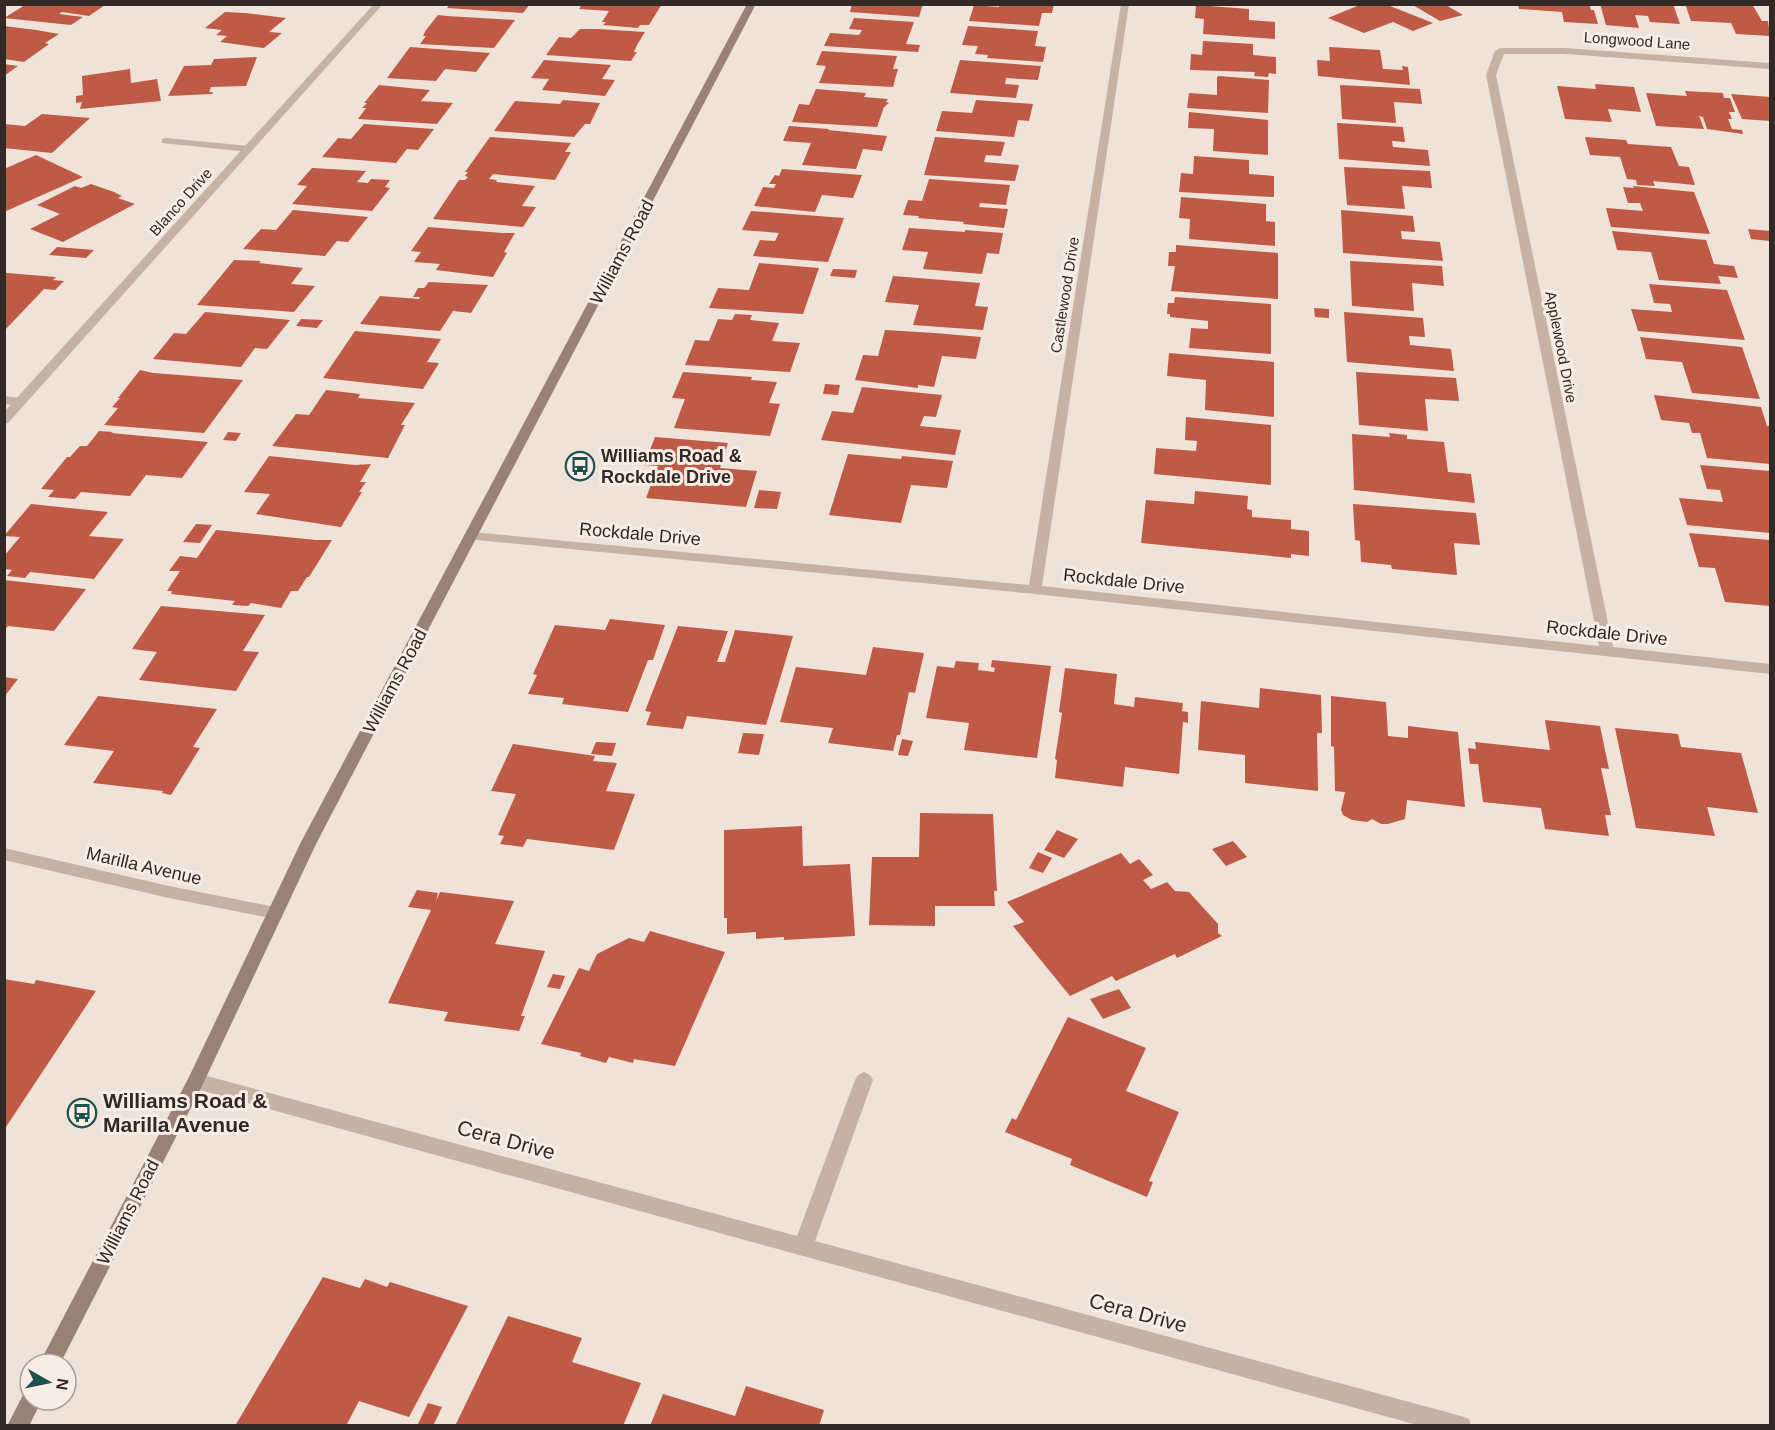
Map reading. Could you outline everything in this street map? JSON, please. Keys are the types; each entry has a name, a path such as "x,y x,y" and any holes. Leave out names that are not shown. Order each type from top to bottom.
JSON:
{"street":[{"name":"Blanco Drive","path":"4,420 379,4"},
{"name":"Williams Road","path":"55,1352 196,1081 309,842 752,4"},
{"name":"Castlewood Drive","path":"1035,590 1125,4"},
{"name":"Longwood Lane","path":"1500,51 1565,51 1770,66"},
{"name":"Applewood Drive","path":"1500,51 1491,75 1607,651"},
{"path":"166,141 249,149"},
{"path":"4,400 21,402"},
{"name":"Rockdale Drive","path":"472,536 1035,590 1770,669"},
{"name":"Marilla Avenue","path":"4,854 169,892 275,913"},
{"path":"803,1246 864,1080"},
{"name":"Cera Drive","path":"196,1081 1461,1425"}],"building":[{"path":"450,4 530,4 523,13 447,8"},
{"path":"582,4 662,4 649,25 640,25 638,28 603,25 606,22 602,22 609,11 579,9"},
{"path":"852,4 923,4 919,17 850,12"},
{"path":"1000,4 1054,4 1052,13 1042,13 1039,26 969,21 974,5 999,7"},
{"path":"1362,4 1385,4 1433,23 1413,31 1393,22 1364,33 1328,18"},
{"path":"1411,4 1444,4 1463,15 1440,21"},
{"path":"1518,4 1589,4 1591,10 1594,10 1598,24 1564,22 1562,12 1519,9"},
{"path":"1600,4 1673,4 1680,24 1650,22 1648,16 1635,15 1639,28 1606,25"},
{"path":"1685,4 1752,4 1762,21 1768,21 1770,36 1736,34 1731,23 1691,21"},
{"path":"25,5 105,5 89,16 62,12 59,14 83,17 71,25 4,18"},
{"path":"1196,5 1249,9 1249,20 1275,22 1275,39 1203,34 1204,19 1195,18"},
{"path":"225,12 286,18 269,32 282,33 264,48 220,42 227,36 216,35 222,30 205,28"},
{"path":"438,15 515,20 494,48 420,44 426,36 423,36 426,30"},
{"path":"854,18 914,22 906,44 920,45 918,52 824,46 830,33 859,35 862,30 849,29"},
{"path":"4,26 59,34 24,62 4,59"},
{"path":"968,26 1038,31 1035,46 1046,47 1043,62 987,58 988,55 975,54 978,46 962,45"},
{"path":"580,29 645,32 631,61 546,55 559,37 571,38"},
{"path":"1203,41 1253,44 1253,55 1276,57 1276,74 1269,73 1268,77 1254,76 1255,72 1190,70 1191,54 1202,55"},
{"path":"410,47 490,53 476,72 445,69 436,81 387,78"},
{"path":"1329,47 1380,50 1383,69 1403,70 1402,66 1408,67 1410,85 1318,76 1317,60 1330,61"},
{"path":"822,51 897,56 893,69 898,69 893,87 819,83 826,66 816,65"},
{"path":"257,57 246,86 211,87 209,92 213,92 212,94 168,96 184,66 211,65 214,59"},
{"path":"544,60 611,65 602,79 615,80 605,96 542,90 549,79 531,78"},
{"path":"960,60 1041,66 1038,80 1006,78 1005,84 1019,85 1016,98 950,93"},
{"path":"4,64 18,66 4,76"},
{"path":"130,69 131,83 157,79 161,101 80,109 82,102 76,103 76,96 83,95 82,76"},
{"path":"1217,77 1269,80 1268,113 1187,108 1189,93 1217,95"},
{"path":"1595,84 1634,87 1641,112 1608,109 1612,122 1565,119 1557,86 1596,89"},
{"path":"379,85 430,90 421,101 453,103 437,124 358,119 366,108 362,108 367,103 364,103"},
{"path":"1340,85 1420,89 1422,104 1394,102 1396,123 1342,119"},
{"path":"816,89 866,93 864,97 888,99 886,102 889,103 884,107 877,127 792,122 799,104 809,105"},
{"path":"1685,91 1723,93 1724,98 1730,98 1735,112 1729,112 1732,119 1728,119 1732,129 1742,130 1743,134 1707,129 1703,117 1699,116 1704,129 1656,126 1646,93 1687,96"},
{"path":"1731,94 1770,97 1770,121 1742,119"},
{"path":"563,100 600,103 590,124 585,124 574,137 494,131 515,101 560,104"},
{"path":"976,100 1033,104 1029,121 1018,120 1014,137 936,131 942,111 972,113"},
{"path":"1189,112 1268,120 1268,155 1213,151 1214,129 1188,128"},
{"path":"42,114 90,118 52,153 4,148 4,124 25,126"},
{"path":"1337,123 1403,127 1405,142 1392,141 1393,147 1428,150 1430,166 1339,159"},
{"path":"364,124 434,129 418,150 407,149 396,163 322,157 338,138 351,139"},
{"path":"789,126 887,136 882,151 863,149 856,169 802,165 811,143 783,141"},
{"path":"490,137 571,143 565,152 571,152 555,180 493,174 489,179 497,180 496,182 535,186 522,206 536,207 523,227 433,219 459,180 465,180 468,177 465,176 468,172 465,172"},
{"path":"935,137 1005,142 1001,156 986,155 984,162 1019,165 1015,181 924,175"},
{"path":"1585,137 1626,140 1628,144 1671,147 1679,166 1689,167 1695,185 1653,181 1655,186 1637,185 1636,180 1627,179 1620,157 1590,155"},
{"path":"36,155 83,177 4,212 4,169"},
{"path":"1194,156 1249,160 1249,174 1274,176 1274,197 1179,192 1181,173 1193,174"},
{"path":"1344,167 1430,171 1432,188 1402,186 1405,209 1347,205"},
{"path":"312,168 366,171 357,182 368,183 371,179 390,180 385,187 390,188 372,211 292,204 307,186 297,185"},
{"path":"782,169 862,175 853,198 822,195 815,212 754,206 763,187 774,188 776,184 769,184 775,175 779,176"},
{"path":"929,179 1010,185 1006,205 980,203 979,207 1008,209 1004,228 903,215 908,200 922,201"},
{"path":"91,184 114,192 122,196 118,198 135,204 63,242 30,229 60,214 37,205 75,186 81,188"},
{"path":"1633,186 1694,192 1710,234 1611,227 1606,208 1643,211 1640,203 1628,203 1623,187 1634,188"},
{"path":"1181,197 1266,204 1266,221 1275,222 1275,246 1189,239 1190,219 1179,218"},
{"path":"293,210 368,217 348,242 337,241 325,256 243,249 261,229 276,230"},
{"path":"1341,210 1413,216 1415,232 1401,231 1402,239 1440,242 1443,261 1343,253"},
{"path":"751,211 844,218 828,262 753,256 760,240 775,241 779,233 742,230"},
{"path":"428,227 515,233 493,277 436,270 440,264 414,262 421,252 411,251"},
{"path":"909,228 1003,233 999,254 987,253 982,274 923,269 928,252 902,250"},
{"path":"1748,229 1770,231 1770,241 1751,239"},
{"path":"1612,231 1706,240 1714,264 1734,266 1738,278 1718,276 1721,284 1659,280 1651,252 1617,250"},
{"path":"1176,245 1278,253 1278,299 1171,291 1175,266 1168,266 1169,252 1176,252"},
{"path":"57,247 94,250 86,258 49,255"},
{"path":"234,260 261,261 259,263 303,268 291,284 315,286 294,312 197,305"},
{"path":"1350,261 1442,266 1444,286 1412,283 1414,311 1352,306"},
{"path":"759,263 819,268 803,314 709,308 718,288 749,290"},
{"path":"833,269 857,270 855,278 830,276"},
{"path":"4,274 56,277 53,280 64,281 55,290 44,289 4,331"},
{"path":"893,276 980,283 975,306 988,307 983,330 913,325 919,305 885,302"},
{"path":"429,282 488,285 471,313 453,311 440,331 360,324 380,296 419,299 420,297 413,297 418,288 424,288"},
{"path":"1649,284 1727,290 1745,340 1638,331 1631,309 1672,312 1670,304 1654,303"},
{"path":"1175,297 1271,304 1271,354 1189,348 1191,328 1208,329 1208,321 1170,317 1170,314 1167,314 1168,303 1174,303"},
{"path":"1314,308 1329,309 1329,318 1315,317"},
{"path":"205,312 290,320 267,349 255,348 241,367 153,359 174,333 186,334"},
{"path":"1344,312 1423,318 1425,337 1409,336 1410,345 1451,349 1454,371 1347,362"},
{"path":"735,314 752,315 750,320 779,323 772,341 800,343 790,372 685,365 695,340 709,341 718,319 732,320"},
{"path":"301,319 323,320 317,328 296,326"},
{"path":"885,330 981,337 976,359 942,356 934,387 918,385 918,388 855,380 863,355 878,356"},
{"path":"355,331 441,339 427,362 439,363 423,389 323,378"},
{"path":"1640,337 1742,347 1760,399 1692,393 1682,362 1646,359"},
{"path":"1169,353 1274,362 1274,417 1205,410 1206,380 1167,376"},
{"path":"140,370 243,380 204,433 104,425 118,408 112,407"},
{"path":"683,372 752,377 751,380 777,382 769,403 780,404 770,436 674,428 685,399 672,398"},
{"path":"1356,372 1456,378 1459,401 1425,399 1428,431 1359,425"},
{"path":"825,384 840,385 838,395 823,394"},
{"path":"862,387 942,395 936,417 924,416 920,426 961,430 955,455 821,440 832,411 853,413"},
{"path":"326,390 360,394 358,398 415,403 401,425 405,425 388,458 272,446 296,414 309,415"},
{"path":"1654,395 1761,407 1767,426 1770,426 1770,464 1707,458 1700,433 1692,433 1689,423 1661,420"},
{"path":"1186,417 1271,425 1271,485 1154,474 1156,448 1196,451 1197,441 1185,440"},
{"path":"99,431 208,442 182,478 146,475 130,496 81,492 75,499 48,497 54,490 41,489 67,457 70,457 80,446 87,446"},
{"path":"228,432 241,433 236,441 223,440"},
{"path":"1389,433 1407,435 1407,439 1444,442 1448,472 1471,474 1475,503 1354,490 1352,434 1390,437"},
{"path":"655,437 728,443 720,468 757,471 746,507 646,498 658,466 644,465"},
{"path":"848,454 953,461 947,488 911,485 901,523 829,515"},
{"path":"269,456 355,465 371,464 360,482 366,482 359,492 362,492 341,527 256,514 270,494 244,492"},
{"path":"1700,465 1770,471 1770,533 1687,525 1679,498 1723,502 1720,490 1707,489"},
{"path":"759,490 781,492 777,509 754,508"},
{"path":"1195,491 1248,496 1247,509 1252,510 1252,517 1291,520 1291,529 1309,531 1309,556 1291,554 1291,558 1141,543 1146,500 1194,504"},
{"path":"31,504 108,512 89,536 124,539 94,579 30,572 25,578 7,576 12,570 4,569 4,556 20,537 4,536"},
{"path":"1353,504 1476,513 1480,545 1454,543 1457,575 1392,569 1391,565 1361,562 1360,541 1355,540"},
{"path":"196,524 212,525 200,543 183,542"},
{"path":"216,530 332,540 309,577 298,591 291,591 281,608 251,603 248,606 232,605 235,601 171,594 172,591 167,591 180,571 169,571 180,556 197,558"},
{"path":"1689,533 1770,540 1770,606 1725,602 1715,568 1699,567"},
{"path":"4,580 86,589 54,631 8,626 4,630"},
{"path":"161,606 265,615 243,651 259,652 236,691 139,680 157,652 132,649"},
{"path":"610,619 665,625 653,660 648,660 628,712 562,704 564,698 528,694 537,675 533,674 555,625 605,630"},
{"path":"678,626 728,631 717,662 725,662 735,630 793,636 766,725 687,716 683,729 646,725 651,712 645,711"},
{"path":"873,647 924,653 915,693 909,692 900,735 897,735 893,751 828,743 833,728 780,722 796,667 866,675"},
{"path":"992,660 1051,666 1037,758 964,750 969,723 926,718 937,666 954,668 956,661 979,663 978,670 994,672 995,668 991,667"},
{"path":"1065,668 1117,674 1114,704 1134,707 1135,697 1183,703 1182,711 1188,712 1188,723 1183,722 1179,774 1125,767 1123,787 1055,778 1057,760 1055,759 1062,713 1059,712"},
{"path":"4,677 18,679 4,697"},
{"path":"1260,688 1321,695 1322,733 1317,733 1318,791 1245,783 1245,755 1198,750 1201,701 1259,708"},
{"path":"98,696 217,709 193,747 200,748 171,795 162,793 163,791 93,783 114,751 64,745"},
{"path":"1331,696 1386,702 1388,736 1408,738 1408,726 1458,732 1465,807 1407,800 1405,819 1388,824 1381,824 1372,819 1367,822 1352,820 1343,815 1341,810 1345,792 1335,791 1334,747 1331,746"},
{"path":"1545,720 1600,726 1609,769 1601,768 1611,815 1605,815 1609,836 1545,829 1541,808 1483,802 1478,764 1470,764 1468,748 1476,749 1475,742 1550,750"},
{"path":"1615,728 1678,734 1681,747 1741,753 1758,813 1707,807 1715,836 1636,828"},
{"path":"743,733 764,734 759,755 738,753"},
{"path":"902,739 913,741 908,756 898,755"},
{"path":"596,742 616,743 612,756 591,754"},
{"path":"513,744 595,756 593,761 617,763 606,791 635,794 614,850 527,839 523,847 500,844 504,836 498,835 516,794 491,791"},
{"path":"920,813 993,814 997,891 994,891 995,906 935,906 935,926 869,925 872,857 919,857"},
{"path":"802,826 803,866 850,864 855,936 784,940 784,937 756,939 756,932 727,934 727,918 724,918 724,830"},
{"path":"1057,830 1078,839 1064,858 1044,850"},
{"path":"1233,841 1247,857 1226,866 1212,849"},
{"path":"1038,852 1052,858 1043,873 1029,868"},
{"path":"1121,853 1130,864 1139,859 1153,875 1143,880 1151,889 1167,882 1175,891 1189,892 1218,924 1218,933 1222,936 1177,958 1175,954 1116,981 1112,976 1070,996 1013,926 1024,922 1007,902"},
{"path":"417,890 438,893 436,901 440,892 514,901 495,944 545,951 521,1016 525,1016 519,1031 444,1021 448,1012 388,1003 431,910 408,907"},
{"path":"650,931 725,952 675,1066 634,1059 633,1063 609,1057 606,1063 580,1056 581,1053 541,1044 579,968 589,971 597,954 629,938 644,942"},
{"path":"553,974 565,976 560,989 547,987"},
{"path":"4,979 34,984 36,980 96,991 4,1130"},
{"path":"1119,989 1131,1008 1103,1019 1090,999"},
{"path":"1068,1017 1146,1048 1126,1091 1179,1112 1149,1181 1153,1182 1147,1197 1070,1165 1072,1159 1005,1132 1012,1118 1016,1120"},
{"path":"323,1277 360,1288 365,1279 387,1287 390,1282 468,1306 409,1417 359,1401 346,1426 235,1426"},
{"path":"508,1316 582,1338 572,1362 641,1383 623,1426 455,1426"},
{"path":"746,1386 824,1410 819,1426 650,1426 663,1394 735,1416"},
{"path":"428,1403 442,1407 433,1426 417,1426"}],"place":[{"name":"Williams Road & Rockdale Drive","path":"580,466"},
{"name":"Williams Road & Marilla Avenue","path":"82,1113"}]}
